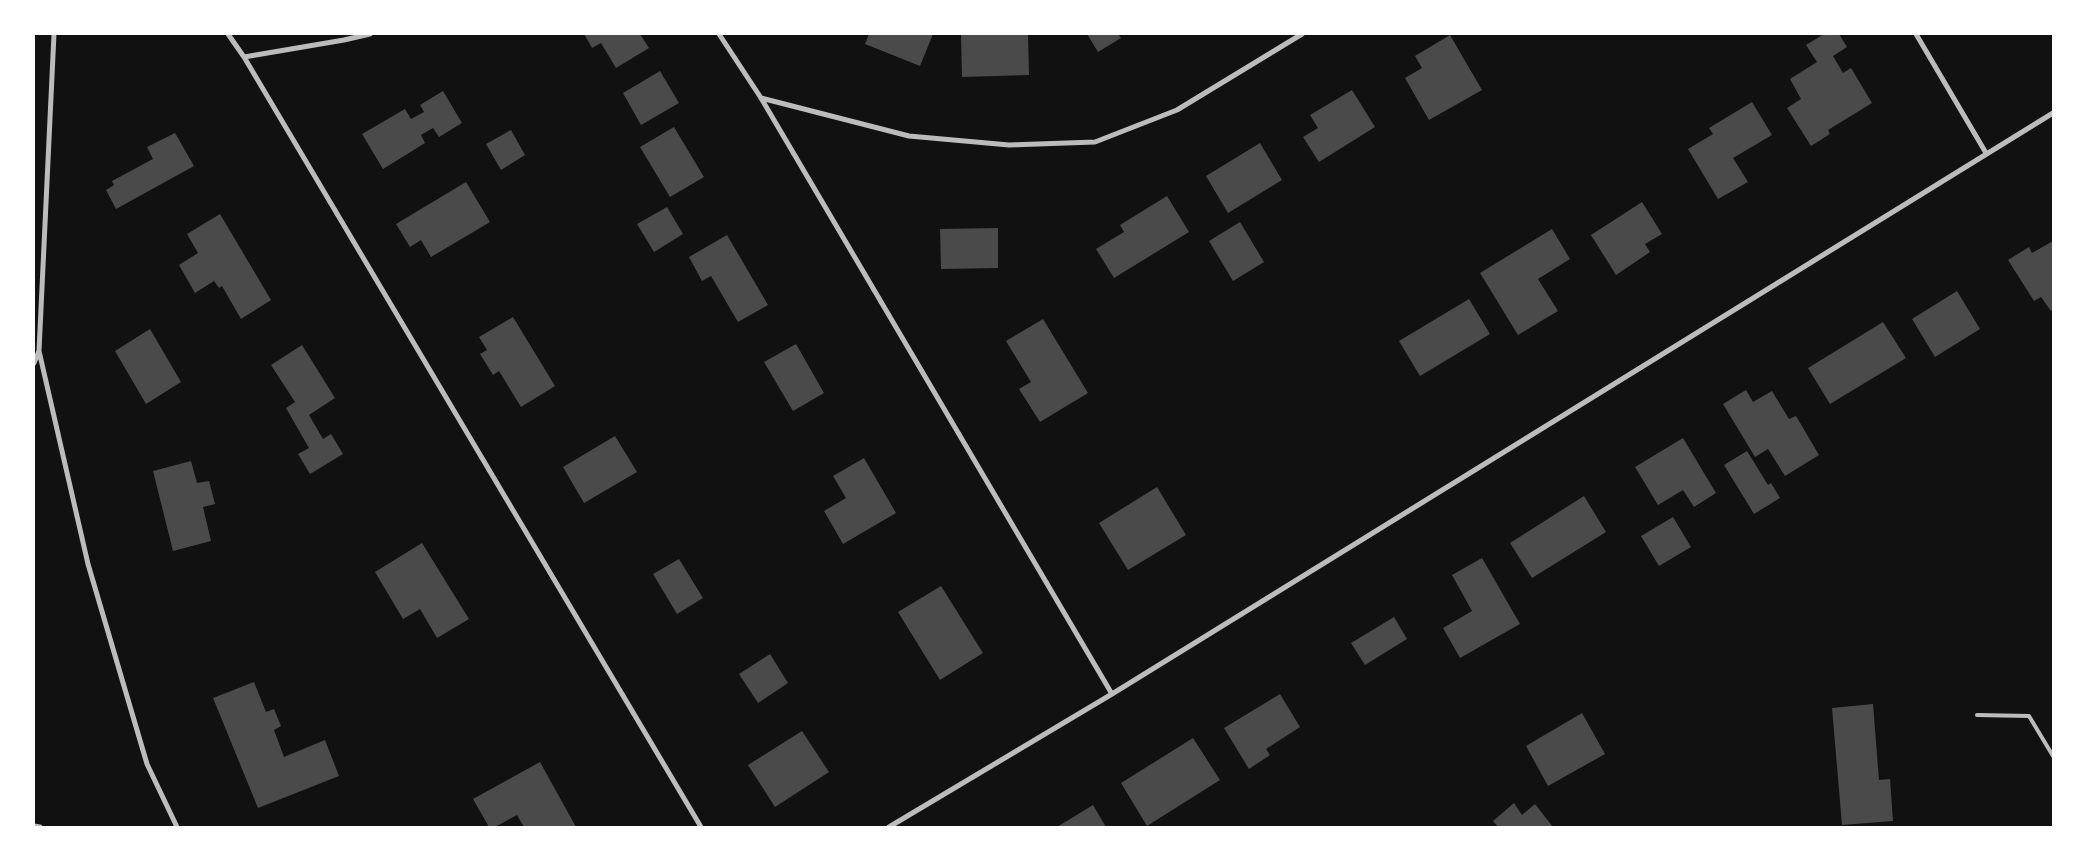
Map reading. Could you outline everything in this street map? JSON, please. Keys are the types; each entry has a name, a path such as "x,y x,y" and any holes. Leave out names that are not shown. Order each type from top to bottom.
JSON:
{"street":[{"path":"54,34 39,351 91,574 147,764 177,827"},
{"path":"228,34 244,57 701,827"},
{"path":"244,57 370,34"},
{"path":"719,34 761,98 1112,694"},
{"path":"761,98 909,136 1008,145 1095,142 1177,110 1302,34"},
{"path":"1916,34 1986,153"},
{"path":"889,827 1112,694 2053,113"},
{"path":"34,363 39,351"},
{"path":"34,826 40,827"}],"lane":[{"path":"1977,715 2029,716 2053,756"}],"building":[{"path":"584,34 640,34 649,48 616,68 601,43 592,48"},
{"path":"869,34 933,34 920,66 865,44"},
{"path":"1028,34 1029,75 962,77 961,35"},
{"path":"1087,34 1118,34 1121,38 1098,52"},
{"path":"1824,34 1839,34 1847,47 1833,56 1843,73 1851,68 1872,103 1828,130 1830,134 1811,146 1787,108 1801,99 1790,79 1817,62 1806,45"},
{"path":"1450,35 1482,90 1429,120 1405,78 1422,68 1415,56"},
{"path":"660,71 679,103 641,125 623,93"},
{"path":"1352,90 1375,127 1319,162 1303,137 1318,128 1310,115"},
{"path":"443,91 462,123 439,137 433,128 421,135 425,143 383,169 362,134 405,109 411,119 424,112 420,105"},
{"path":"1752,102 1772,135 1733,158 1748,182 1718,199 1688,149 1713,134 1709,128"},
{"path":"674,127 704,177 670,197 640,147"},
{"path":"511,130 525,155 501,170 486,144"},
{"path":"175,133 194,166 116,209 106,190 114,185 112,181 153,159 147,147"},
{"path":"1260,143 1282,180 1228,213 1206,176"},
{"path":"466,182 490,222 431,257 421,240 410,247 396,224"},
{"path":"1167,196 1189,232 1114,278 1096,249 1124,232 1120,225"},
{"path":"1642,202 1662,234 1645,244 1650,252 1616,275 1591,235"},
{"path":"667,207 683,234 654,252 637,224"},
{"path":"220,214 271,300 241,319 222,286 219,288 214,281 195,293 179,265 198,253 187,234"},
{"path":"1240,222 1264,262 1233,281 1209,241"},
{"path":"998,228 998,268 941,269 940,229"},
{"path":"1552,229 1570,259 1538,279 1558,311 1518,335 1480,273"},
{"path":"727,235 768,305 738,322 711,276 702,281 689,257"},
{"path":"2053,241 2053,309 2051,311 2041,297 2034,301 2008,260 2029,247 2032,253"},
{"path":"1957,291 1980,329 1935,357 1912,319"},
{"path":"1469,299 1490,334 1420,376 1399,341"},
{"path":"513,317 555,386 521,407 499,371 493,375 480,354 487,350 479,337"},
{"path":"1043,319 1088,393 1040,422 1019,389 1031,382 1006,341"},
{"path":"1883,322 1906,358 1830,404 1808,368"},
{"path":"150,329 181,382 146,404 115,351"},
{"path":"796,344 824,393 793,411 764,362"},
{"path":"302,345 335,398 309,415 323,439 331,434 343,454 310,474 298,454 309,448 286,408 295,402 271,365"},
{"path":"1746,390 1753,402 1772,391 1789,419 1796,416 1819,455 1785,476 1768,449 1755,457 1723,404"},
{"path":"615,436 637,472 584,503 563,467"},
{"path":"1683,438 1716,493 1694,507 1683,490 1658,505 1635,467"},
{"path":"1747,451 1768,485 1771,483 1780,498 1754,514 1724,465"},
{"path":"864,458 896,513 843,544 824,511 846,498 833,476"},
{"path":"191,461 197,483 209,481 215,504 203,507 211,541 173,551 153,471"},
{"path":"1157,487 1186,535 1128,570 1099,523"},
{"path":"1584,496 1606,532 1532,578 1510,543"},
{"path":"1673,517 1691,547 1659,566 1641,536"},
{"path":"422,543 469,619 437,638 420,609 403,619 375,572"},
{"path":"1482,558 1520,624 1460,658 1443,628 1472,611 1452,575"},
{"path":"679,559 703,598 677,614 653,574"},
{"path":"941,586 983,653 940,680 898,612"},
{"path":"1394,617 1407,639 1365,665 1351,643"},
{"path":"770,654 788,683 758,703 739,674"},
{"path":"254,682 266,712 274,709 281,726 274,730 284,757 325,740 339,776 258,808 213,698"},
{"path":"1280,694 1300,727 1266,749 1270,755 1249,769 1224,728"},
{"path":"1873,704 1879,780 1890,779 1893,821 1842,825 1832,708"},
{"path":"1582,713 1605,754 1548,786 1526,746"},
{"path":"802,731 829,772 775,807 748,765"},
{"path":"1193,738 1220,780 1147,826 1121,783"},
{"path":"540,762 576,827 524,827 517,815 495,827 489,827 473,799"},
{"path":"1514,803 1522,815 1535,804 1553,827 1498,827 1493,821"},
{"path":"1093,805 1106,827 1057,827"}]}
